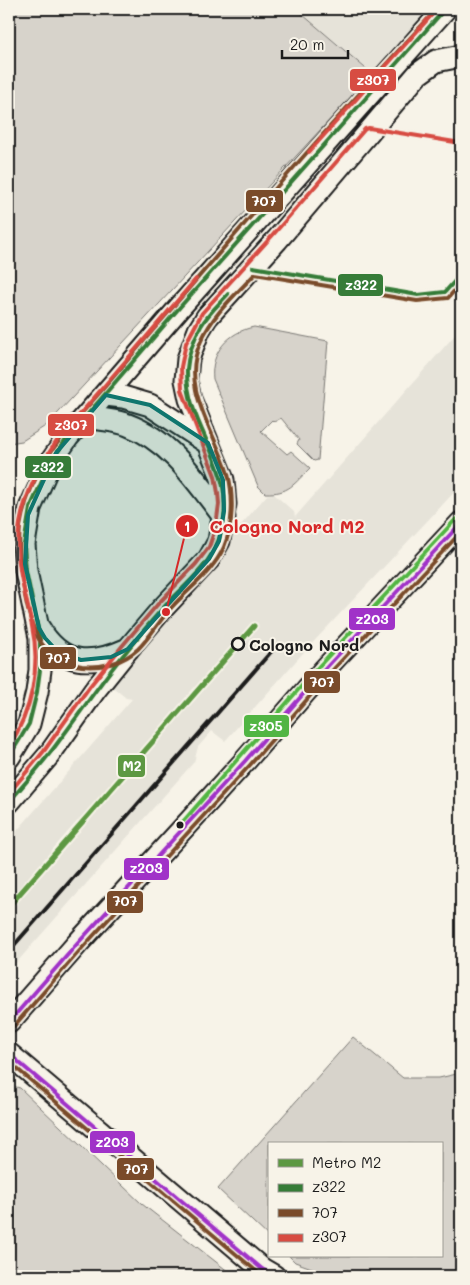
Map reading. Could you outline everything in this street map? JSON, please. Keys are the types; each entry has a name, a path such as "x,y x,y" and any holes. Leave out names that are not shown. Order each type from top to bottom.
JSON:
{"street":[{"path":"9,756 23,736 34,710 40,670 39,628 25,564 24,544 26,523 38,488 50,463 62,445 180,307 445,9"},
{"path":"9,802 48,755 95,690 128,649 162,608 209,559 219,541 224,517 225,498 222,480 190,399 186,377 192,345 202,324 277,240 418,74 436,61 461,56"},
{"path":"106,395 123,397 150,405 208,443"},
{"path":"86,418 127,425 149,435 183,462 224,517"},
{"path":"9,1022 78,943 210,800 325,668 461,523"},
{"path":"39,628 50,645 58,652 81,660 97,660 111,657 128,649"},
{"path":"9,1054 262,1269 274,1276"}],"highlighted area":[{"path":"106,395 150,405 208,443 223,480 224,511 219,541 209,559 128,649 111,657 81,660 58,652 45,638 39,628 25,564 28,515 56,453"}],"shaded area":[{"path":"9,9 296,9 372,74 47,425 22,441 9,443"},
{"path":"296,9 431,9 372,74"},
{"path":"254,327 328,341 318,460 314,461 297,444 299,440 281,418 274,422 272,420 261,431 287,454 291,451 310,468 286,490 273,493 265,493 258,486 213,379 214,361 223,345 236,334"},
{"path":"461,328 461,485 303,653 225,741 212,731 198,747 194,762 9,971 9,840 132,699 126,698 108,683 109,677 267,495 274,494 294,512 295,517"},
{"path":"353,1037 403,1078 439,1078 461,1073 461,1272 446,1276 334,1276 295,1262 291,1258 442,1258 442,1142 268,1142 268,1236 218,1189"},
{"path":"9,1085 20,1088 142,1204 234,1276 9,1276"}],"railway":[{"path":"9,951 277,645"}],"metro line":[{"name":"M2","path":"9,906 254,626"}],"transit line":[{"name":"707","path":"437,9 266,199 72,424 46,459 27,500 19,539 21,570 27,604 36,634 46,649 59,659 70,664 82,666 112,664 126,658 143,644 167,612 207,572 219,556 229,530 232,511 231,492 228,474 201,409 196,392 195,358 201,341 212,322 225,305 255,274 417,301 448,298 461,283"},
{"name":"z307","path":"309,152 437,9"},
{"name":"z322","path":"9,757 29,724 37,692 40,670 40,638 26,571 24,544 30,508 50,463 68,437 180,307 445,9"},
{"name":"z307","path":"9,793 44,751 90,686 123,645 209,547 216,526 219,504 218,493 215,476 182,390 181,367 186,343 202,313 365,129 369,128 461,143"},
{"name":"z322","path":"253,267 418,295 445,292 461,274"},
{"name":"z307","path":"9,746 24,718 35,673 35,641 18,553 19,529 30,489 42,464 57,441 196,279"},
{"name":"z322","path":"9,802 47,757 108,674 164,607 188,584 215,549 224,514 224,492 219,471 195,412 189,391 187,369 192,347 201,326 210,313 228,294"},
{"name":"z305","path":"180,825 320,665 456,519"},
{"name":"z203","path":"9,1022 78,943 245,761 325,669 461,523"},
{"name":"707","path":"14,1026 83,947 250,765 330,673 461,532"},
{"name":"z203","path":"9,1054 262,1269 274,1276"},
{"name":"707","path":"9,1062 262,1276"}],"place":[{"name":"Cologno Nord M2","path":"166,612"},
{"name":"Cologno Nord","path":"238,644"}]}
